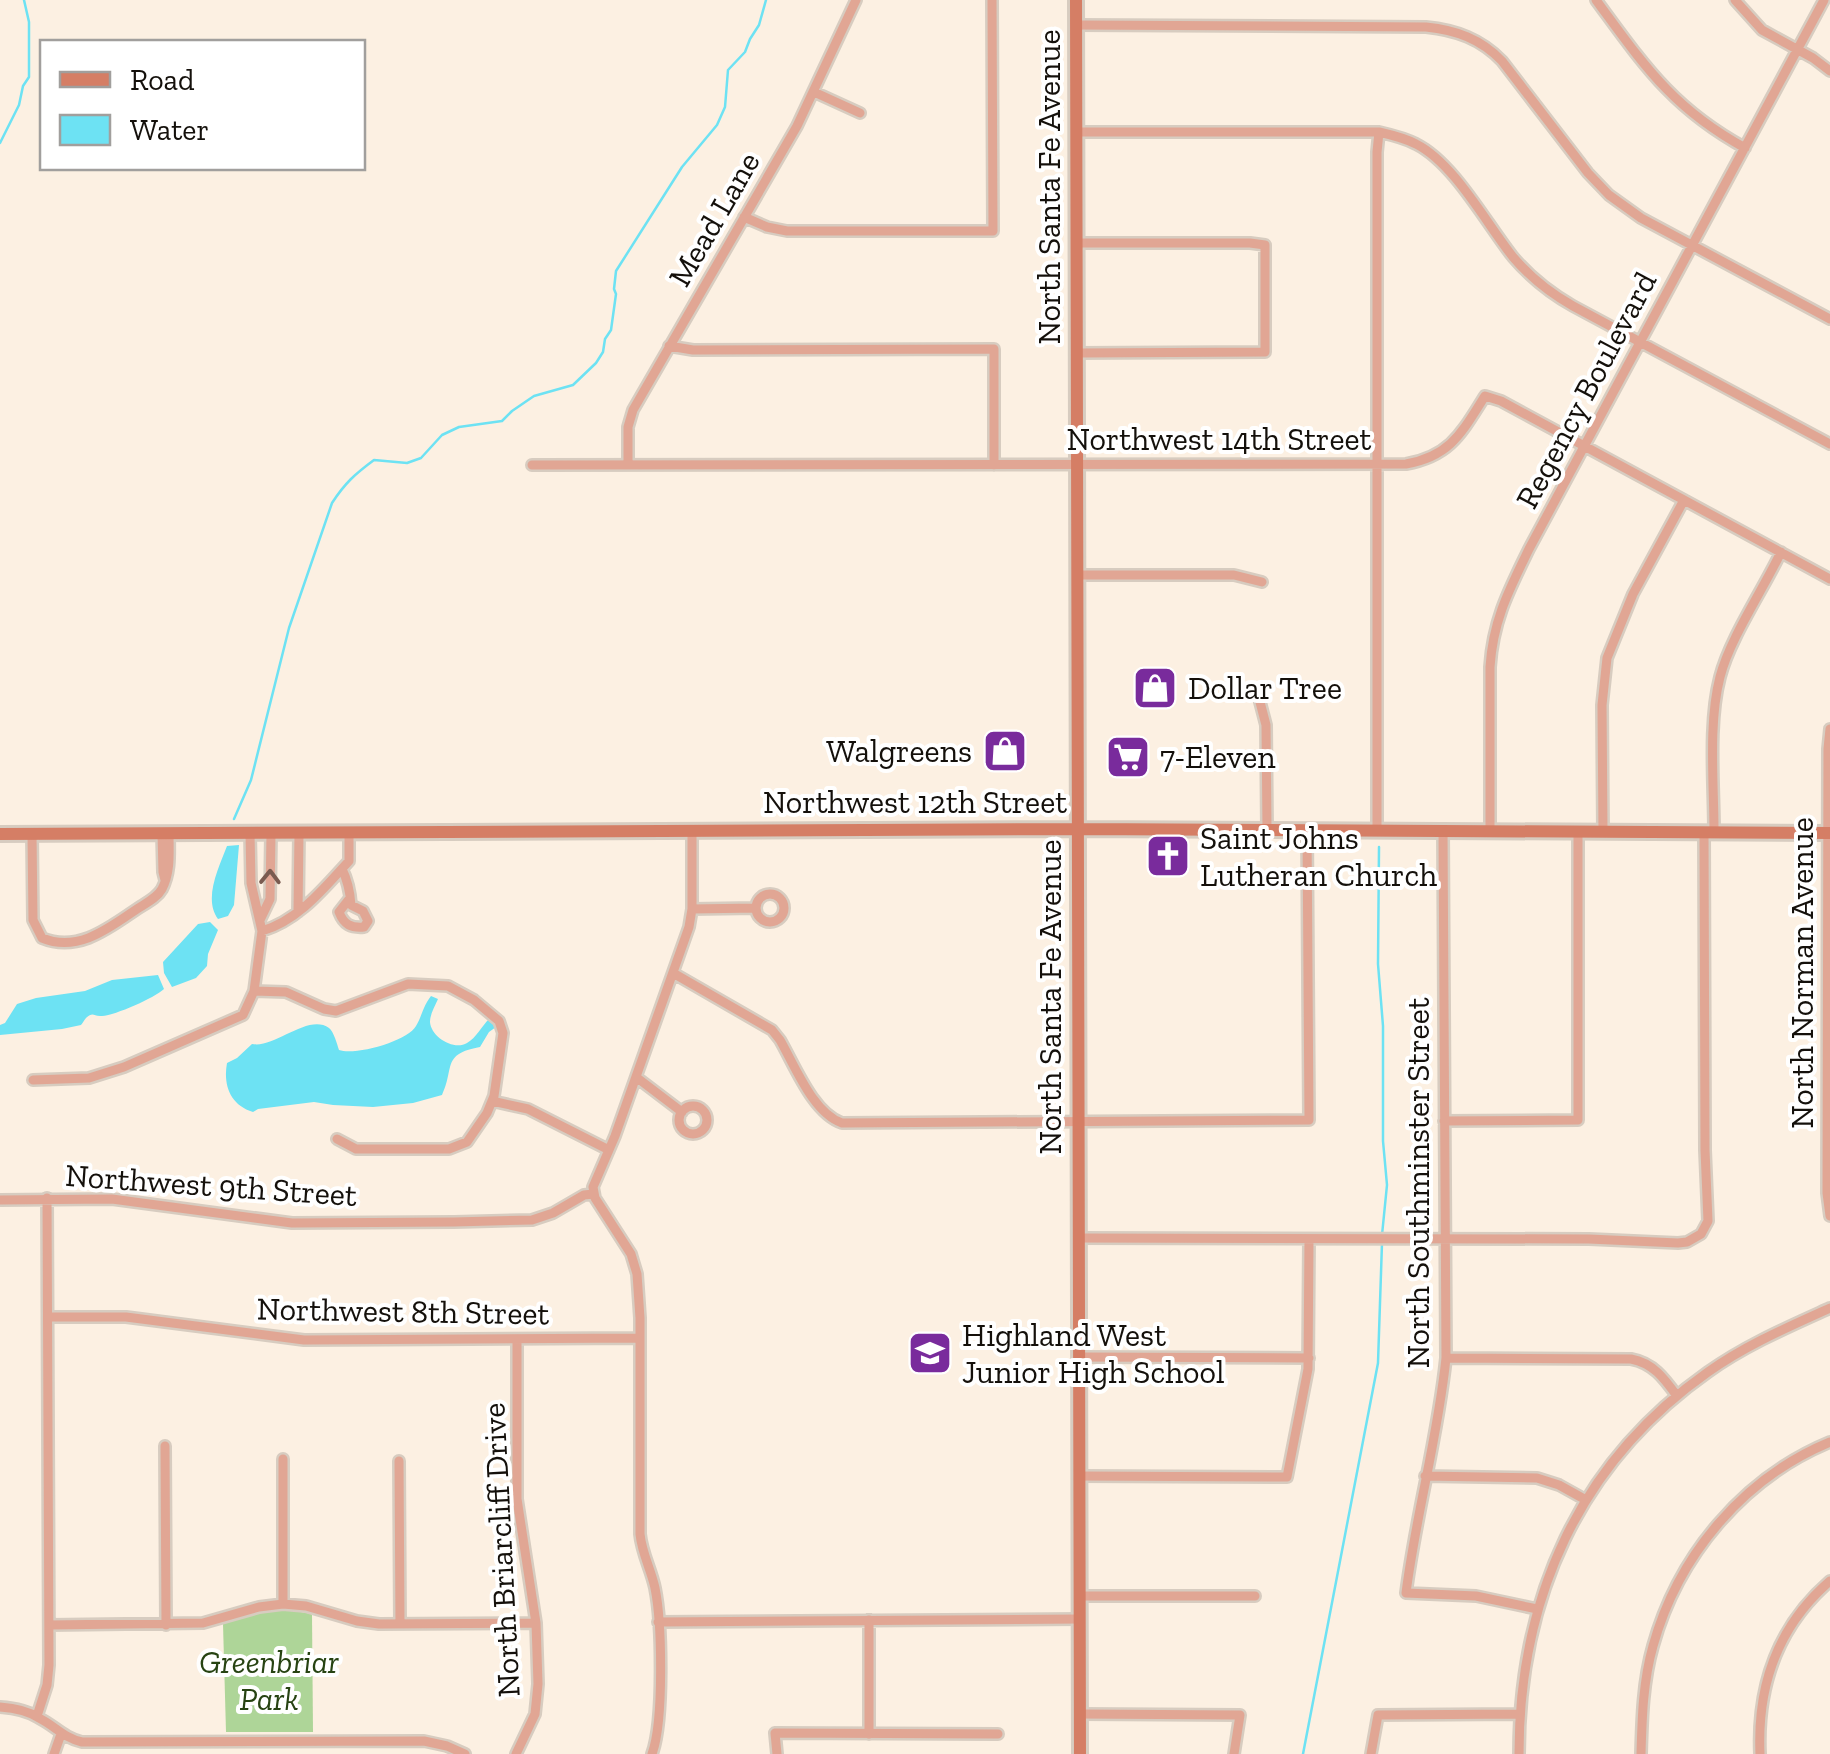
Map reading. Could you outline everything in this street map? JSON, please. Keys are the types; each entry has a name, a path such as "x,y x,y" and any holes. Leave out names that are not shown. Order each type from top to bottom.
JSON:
{"main road":[{"name":"North Santa Fe Avenue","path":"1076,0 1080,1754"},
{"name":"Northwest 12th Street","path":"0,834 1077,828 1829,833"}],"street":[{"name":"Mead Lane","path":"628,465 630,418 797,126 856,0"},
{"path":"744,217 787,231 994,231 992,0"},
{"path":"1596,0 1672,96 1745,148"},
{"path":"1735,0 1762,30 1830,71"},
{"name":"Regency Boulevard","path":"1490,831 1490,667 1495,624 1529,548 1824,0"},
{"path":"1076,25 1426,27 1465,35 1502,61 1609,195 1642,218 1830,319"},
{"path":"814,92 860,113"},
{"path":"1077,132 1379,132 1415,143 1436,158 1512,256 1541,286 1830,444"},
{"path":"1377,830 1379,132"},
{"path":"1077,243 1266,244 1265,352 1077,353"},
{"path":"669,346 693,350 994,349 994,464"},
{"name":"Northwest 14th Street","path":"532,465 1416,462 1440,453 1462,433 1484,396 1501,401 1830,578"},
{"path":"1603,832 1603,689 1607,658 1633,594 1684,500"},
{"path":"1078,1238 1589,1239 1678,1243 1701,1234 1708,1221 1705,1150 1709,832 1719,679 1781,552"},
{"path":"1076,575 1234,575 1262,582"},
{"path":"1260,702 1266,725 1266,829"},
{"name":"North Norman Avenue","path":"1830,729 1830,1216"},
{"path":"652,1754 659,1718 658,1622 654,1586 640,1534 639,1290 631,1254 593,1194 689,927 692,830"},
{"path":"673,974 772,1030 819,1108 836,1121 848,1124 1309,1120 1308,830"},
{"name":"North Southminster Street","path":"1443,830 1446,1358 1406,1593 1476,1596 1537,1609"},
{"path":"1444,1120 1578,1120 1578,831"},
{"path":"298,912 299,832"},
{"path":"262,931 277,927 308,905 342,869 349,861 350,832"},
{"path":"32,834 33,920 42,938 48,941 82,941 158,896 165,881 166,833"},
{"path":"33,1080 89,1078 124,1067 243,1015 254,990 262,931 251,883 250,833"},
{"path":"260,920 270,899 271,833"},
{"path":"342,869 349,883 350,898"},
{"path":"692,909 756,908"},
{"path":"254,990 286,992 324,1010 336,1011 408,984 448,986 499,1021 503,1033 492,1101 473,1134 458,1147 356,1149 337,1139"},
{"path":"636,1077 682,1112"},
{"path":"492,1101 528,1110 610,1150"},
{"name":"Northwest 9th Street","path":"0,1200 98,1198 306,1223 532,1220 593,1194"},
{"path":"38,1716 48,1675 49,1625 46,1198"},
{"path":"1079,1476 1287,1477 1309,1358 1309,1239"},
{"path":"1518,1754 1524,1670 1537,1609 1556,1555 1586,1500 1622,1449 1677,1396 1746,1348 1830,1308"},
{"name":"Northwest 8th Street","path":"48,1317 126,1317 304,1340 640,1338"},
{"name":"North Briarcliff Drive","path":"516,1754 536,1708 536,1622 518,1499 517,1338"},
{"path":"1078,1357 1309,1358"},
{"path":"1446,1358 1640,1361 1655,1369 1677,1396"},
{"path":"1641,1754 1644,1690 1652,1647 1688,1565 1739,1501 1791,1462 1830,1442"},
{"path":"166,1446 166,1624"},
{"path":"283,1459 283,1604"},
{"path":"399,1462 400,1624"},
{"path":"1425,1476 1538,1478 1586,1500"},
{"path":"1760,1754 1761,1706 1772,1661 1791,1624 1830,1580"},
{"path":"1080,1596 1254,1596"},
{"path":"49,1625 204,1624 283,1604 319,1609 357,1621 536,1622"},
{"path":"658,1622 1080,1619"},
{"path":"869,1620 869,1734"},
{"path":"0,1707 38,1716 71,1739 93,1743 424,1740 463,1754"},
{"path":"1080,1714 1240,1715 1234,1754"},
{"path":"1370,1754 1378,1715 1520,1714"},
{"path":"777,1754 775,1733 998,1734"},
{"path":"54,1754 61,1734"}],"green space":[{"name":"Greenbriar Park","path":"290,1610 312,1614 313,1732 226,1732 223,1624 256,1614"}],"water":[{"path":"239,845 234,905 228,916 218,919 212,902 214,883 227,846"},
{"path":"210,922 218,930 207,966 196,978 172,987 163,962 198,924"},
{"path":"158,975 164,989 125,1009 91,1015 81,1025 62,1029 0,1035 0,1025 17,1004 85,991 112,980"},
{"path":"431,996 438,999 431,1028 444,1041 467,1043 489,1019 496,1027 480,1047 454,1058 442,1095 373,1107 314,1102 253,1112 230,1093 227,1063 252,1044 321,1025 331,1030 339,1050 381,1046 411,1032"}],"waterway":[{"path":"0,143 29,77 29,22 24,0"},
{"path":"234,819 251,780 289,628 332,503 351,479 374,460 407,463 421,458 442,435 459,427 502,421 534,396 573,385 596,363 611,330 616,271 682,167 717,125 725,107 728,70 745,52 766,0"},
{"path":"1379,847 1378,964 1387,1185 1382,1235"},
{"path":"1303,1754 1378,1363 1382,1243"}],"place":[{"name":"Dollar Tree","path":"1155,688"},
{"name":"Walgreens","path":"1005,751"},
{"name":"7-Eleven","path":"1128,757"},
{"name":"Saint Johns Lutheran Church","path":"1168,856"},
{"name":"Highland West Junior High School","path":"930,1353"}]}
